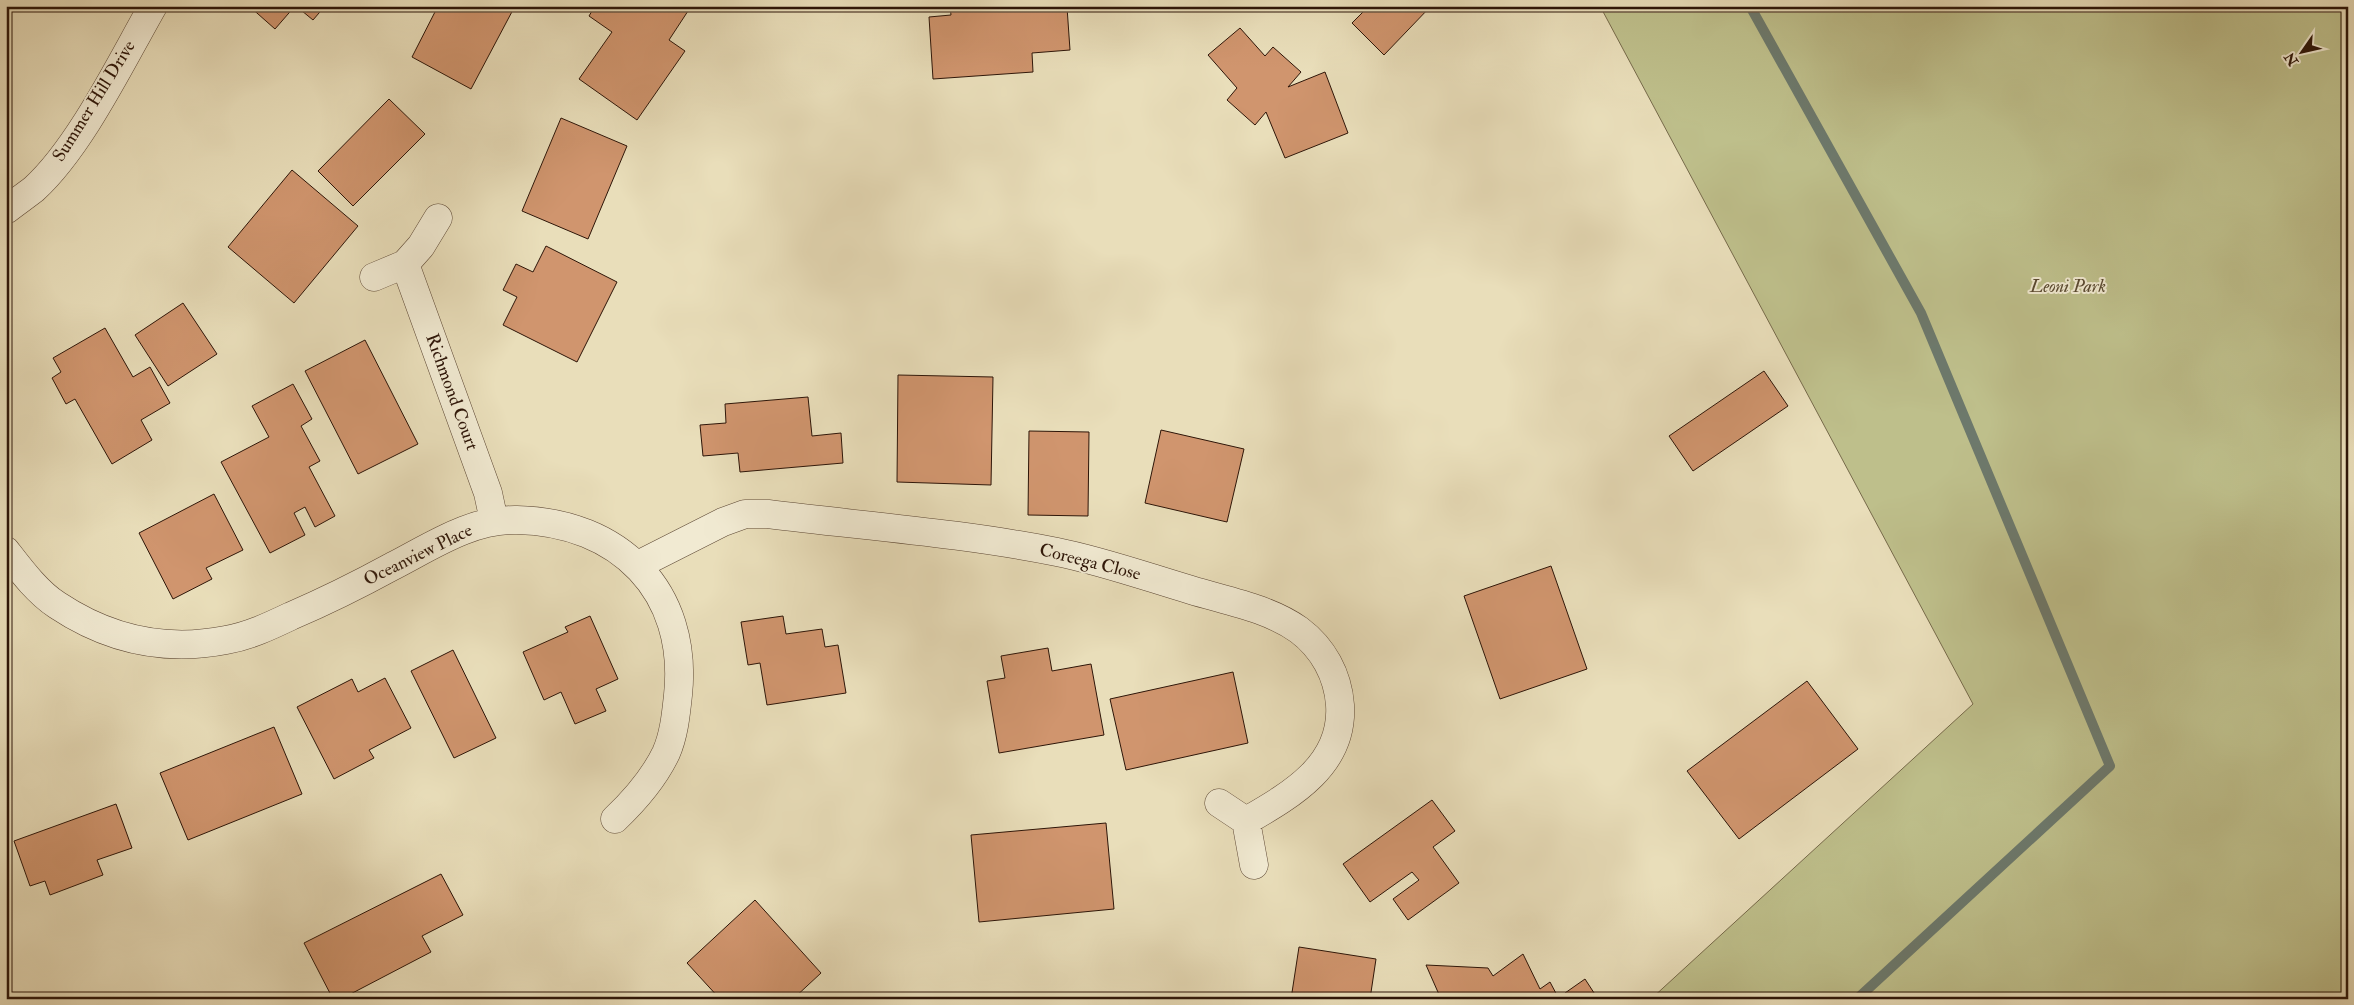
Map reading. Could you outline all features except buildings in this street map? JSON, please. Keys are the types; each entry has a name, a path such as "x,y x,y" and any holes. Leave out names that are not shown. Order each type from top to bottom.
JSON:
{"street":[{"name":"Summer Hill Drive","path":"6,210 34,188 67,150 96,105 153,6"},
{"path":"374,277 405,264 421,246 438,218"},
{"name":"Richmond Court","path":"405,264 488,493 494,521"},
{"name":"Coreega Close","path":"638,566 723,522 745,514 768,514 1058,552 1106,564 1273,615 1300,631 1324,657 1332,670 1339,694 1341,719 1334,744 1321,765 1301,787 1246,821"},
{"name":"Oceanview Place","path":"6,551 22,571 55,604 99,628 137,641 181,645 227,640 261,630 336,596 456,533 494,521 546,522 586,533 613,547 638,566 659,593 670,617 679,655 679,686 675,720 666,752 635,799 615,819"},
{"path":"1219,803 1246,821 1254,865"}],"green space":[{"name":"Leoni Park","path":"1600,6 2348,6 2348,999 1651,999 1973,704"}],"waterway":[{"path":"1750,6 1921,313 2110,766 1857,999"}]}
